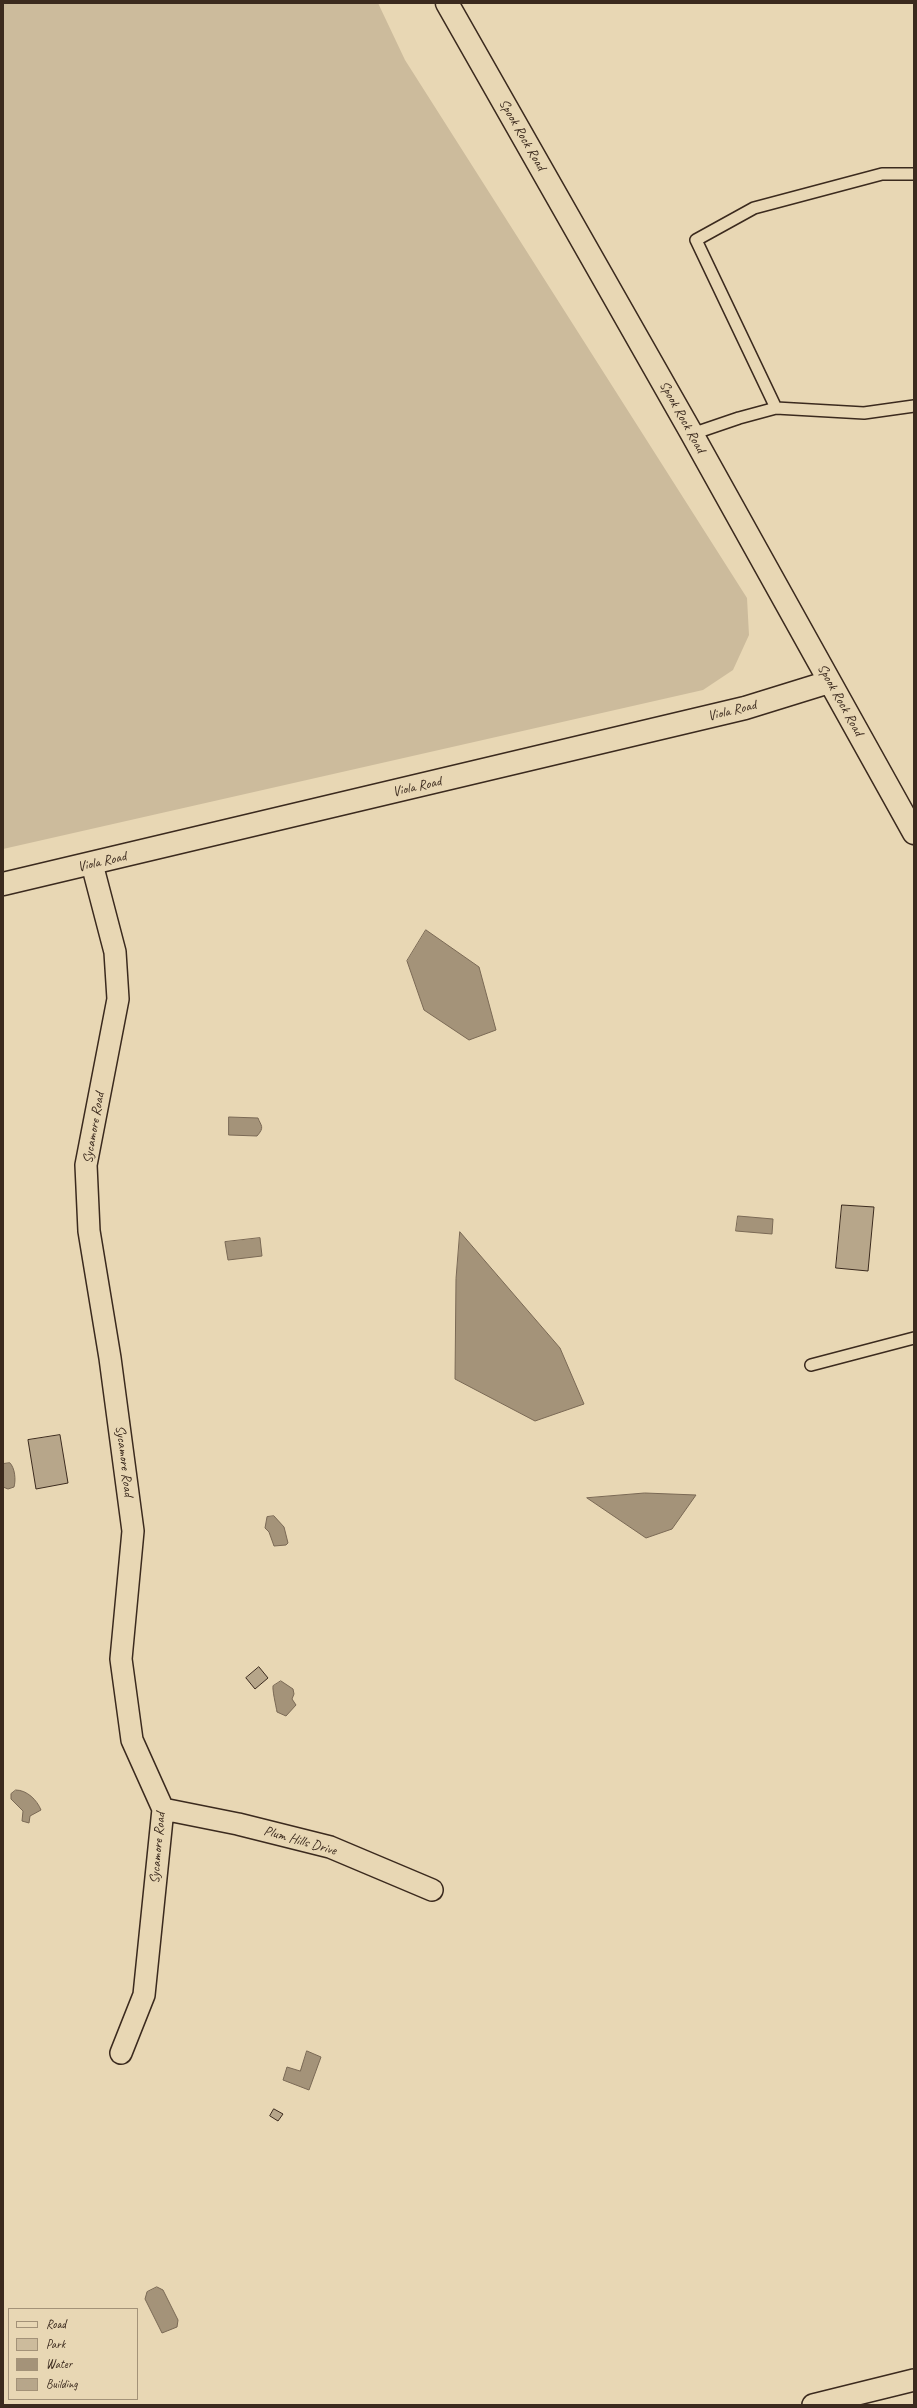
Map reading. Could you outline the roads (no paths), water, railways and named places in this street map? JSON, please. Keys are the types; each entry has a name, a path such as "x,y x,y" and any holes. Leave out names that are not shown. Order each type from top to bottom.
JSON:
{"street":[{"name":"Spook Rock Road","path":"447,3 692,434 914,833"},
{"name":"Viola Road","path":"3,884 745,708 829,682"},
{"name":"Sycamore Road","path":"92,864 115,952 118,999 86,1166 89,1230 110,1358 133,1531 121,1659 132,1740 163,1809 144,1995 121,2052"},
{"name":"Plum Hills Drive","path":"163,1809 238,1824 330,1847 432,1890"},
{"path":"813,2405 914,2380"}],"lane":[{"path":"776,408 696,240 754,208 882,174 914,174"},
{"path":"692,434 739,418 776,408 864,413 914,406"},
{"path":"811,1365 914,1338"}],"water":[{"path":"426,930 479,967 496,1030 469,1040 424,1010 407,961"},
{"path":"229,1117 258,1118 262,1127 261,1131 257,1136 229,1135"},
{"path":"738,1216 773,1219 772,1234 736,1231"},
{"path":"460,1232 560,1348 584,1404 535,1421 455,1379 456,1279"},
{"path":"260,1238 262,1256 228,1260 225,1242"},
{"path":"10,1463 15,1474 15,1481 14,1487 8,1489 3,1487 3,1464"},
{"path":"645,1493 696,1495 672,1529 646,1538 587,1498"},
{"path":"274,1516 284,1527 288,1543 286,1545 274,1546 269,1532 265,1528 267,1517"},
{"path":"281,1681 293,1689 294,1694 292,1699 296,1705 286,1716 277,1712 273,1690 273,1686"},
{"path":"16,1790 20,1790 31,1796 41,1810 30,1816 29,1823 22,1821 23,1811 11,1799 11,1794"},
{"path":"307,2051 321,2057 309,2090 283,2080 287,2067 300,2071"},
{"path":"157,2287 163,2290 178,2320 177,2327 162,2333 145,2299 147,2292"}]}
